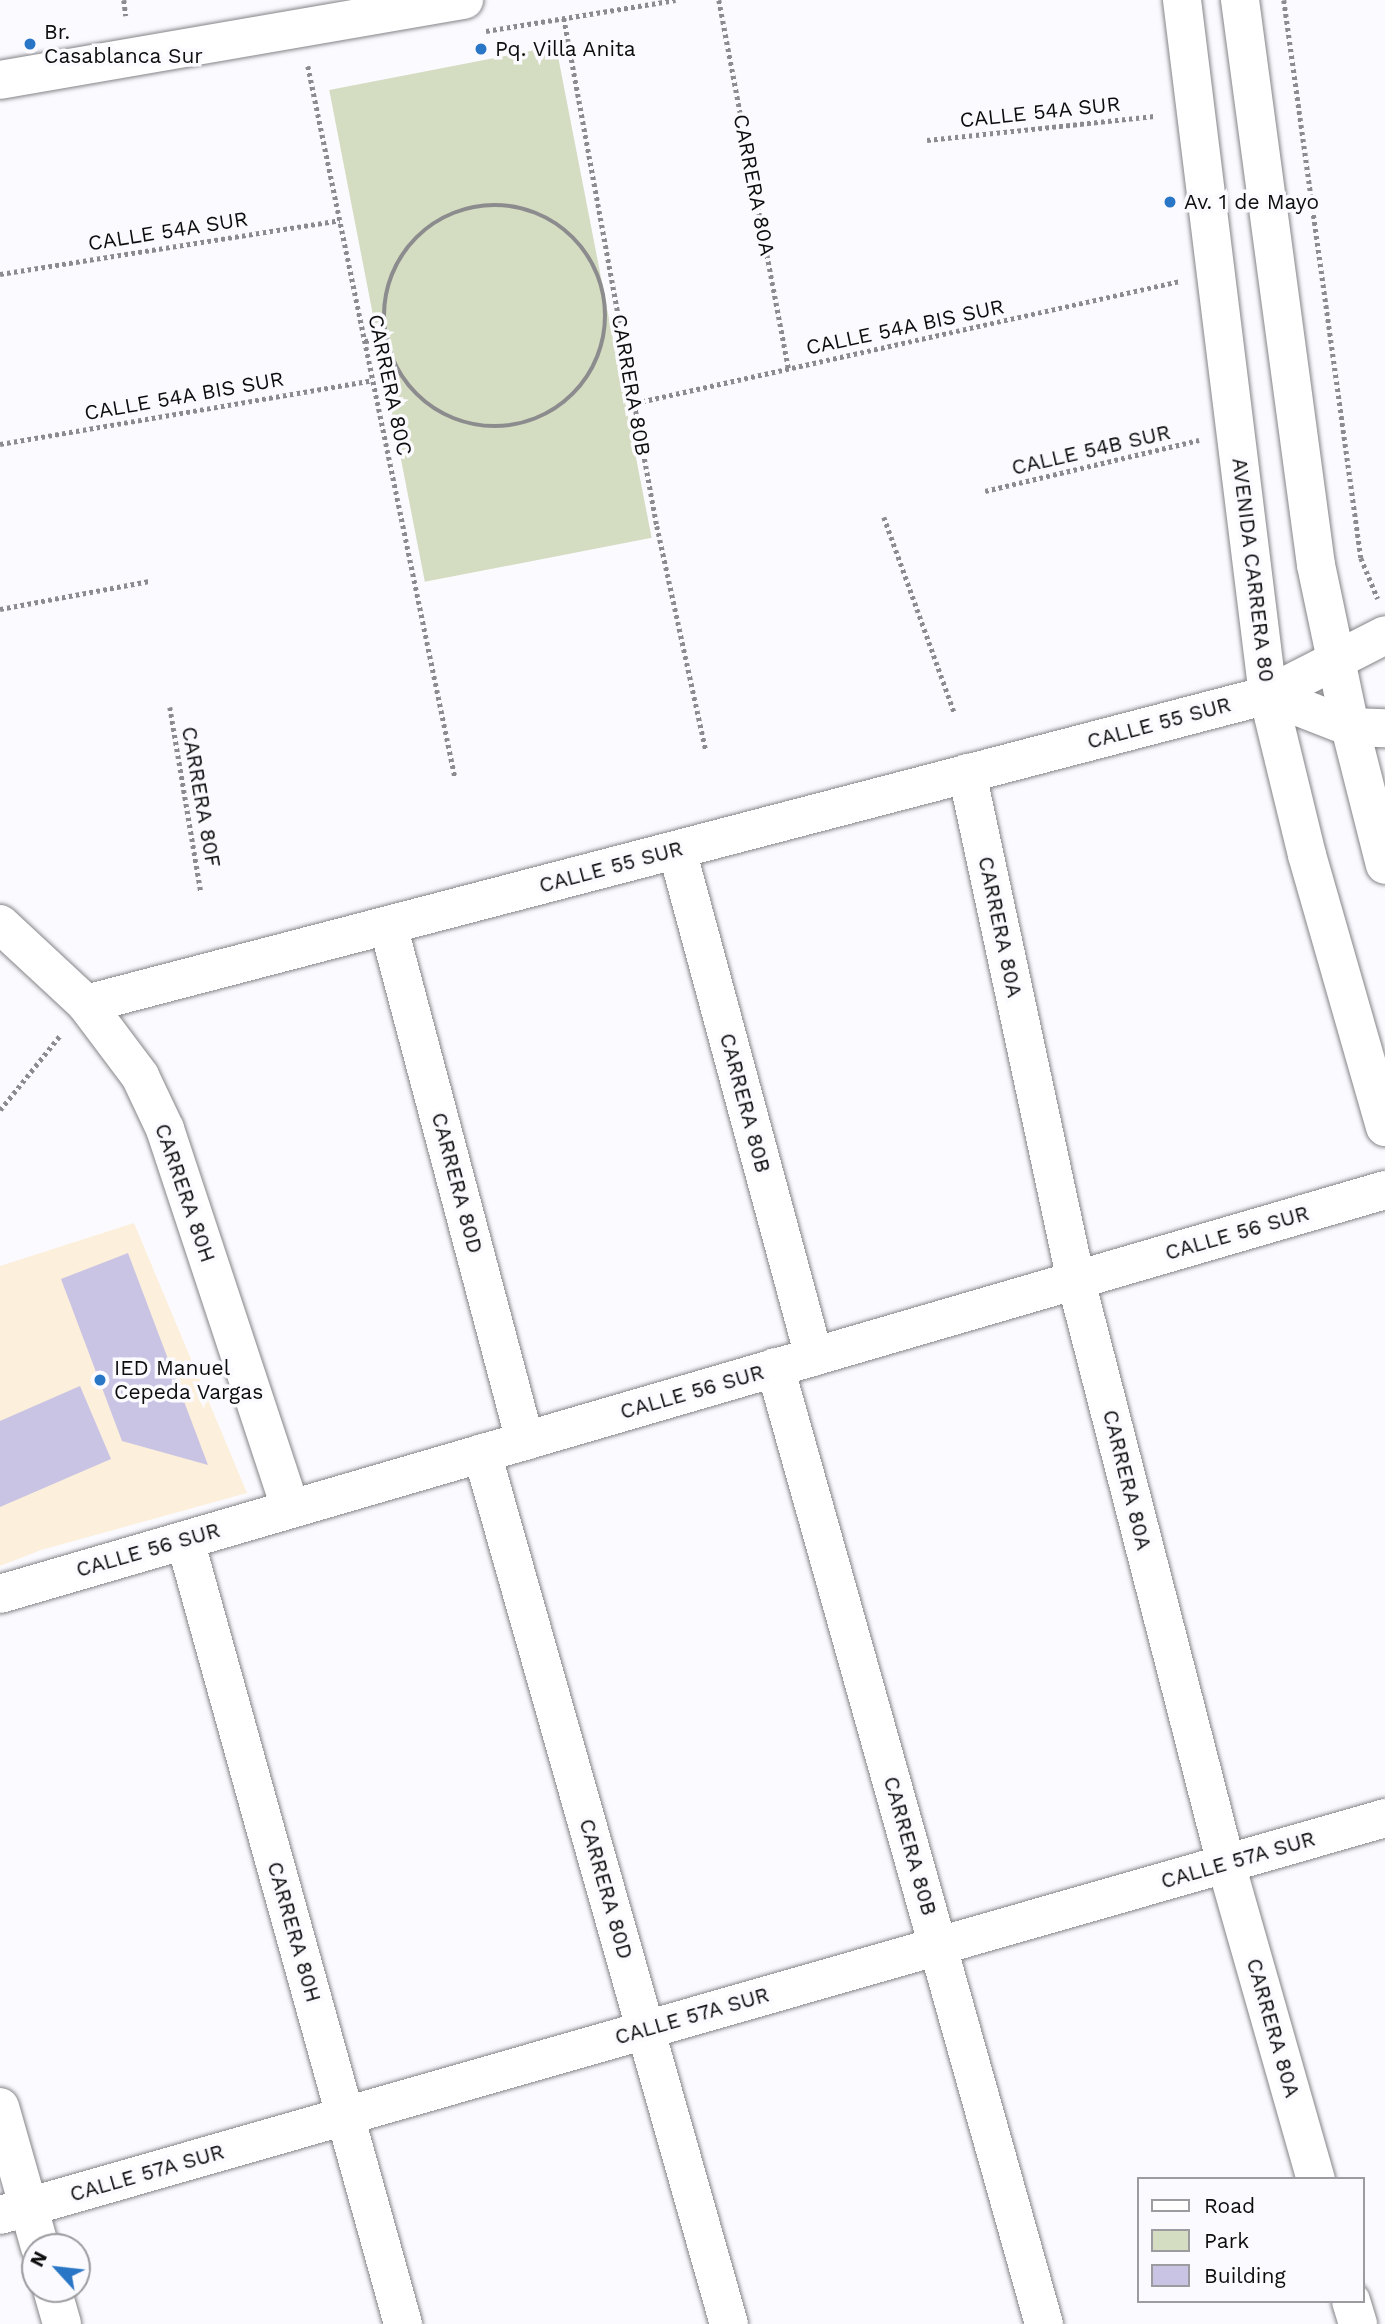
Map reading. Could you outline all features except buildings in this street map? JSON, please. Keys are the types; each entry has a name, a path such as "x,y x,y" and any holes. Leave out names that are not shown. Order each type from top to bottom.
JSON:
{"street":[{"path":"0,79 464,0"},
{"name":"AVENIDA CARRERA 80","path":"1182,0 1268,695 1307,855 1385,1127"},
{"path":"1240,0 1316,565 1337,660 1367,728 1383,847"},
{"name":"CALLE 55 SUR","path":"86,1004 1268,695 1337,660 1382,620"},
{"path":"1268,695 1367,728"},
{"name":"CARRERA 80A","path":"967,774 1076,1281 1226,1864 1315,2177"},
{"name":"CARRERA 80B","path":"677,850 814,1357"},
{"name":"CARRERA 80H","path":"0,924 86,1004 141,1076 165,1129 291,1509"},
{"name":"CARRERA 80D","path":"388,925 526,1441"},
{"name":"CALLE 56 SUR","path":"0,1594 1385,1190"},
{"name":"CARRERA 80B","path":"775,1367 1044,2324"},
{"name":"CARRERA 80D","path":"482,1453 729,2324"},
{"name":"CARRERA 80H","path":"185,1540 403,2324"},
{"name":"CALLE 57A SUR","path":"14,2211 1385,1818"},
{"path":"0,2107 14,2211 30,2233"},
{"path":"56,2303 62,2324"},
{"path":"1352,2303 1358,2324"}],"path":[{"path":"124,0 127,16"},
{"name":"CARRERA 80A","path":"719,0 789,369"},
{"path":"1284,0 1361,558 1382,620"},
{"name":"CARRERA 80B","path":"564,18 635,402 706,751"},
{"name":"CARRERA 80C","path":"300,28 456,777"},
{"name":"CALLE 54A SUR","path":"927,140 1157,116"},
{"path":"507,204 541,214 572,235 595,265 606,301 604,340 590,374 565,404 532,422 495,428 457,421 424,403 400,374 385,339 384,304 393,271 412,241 440,219 473,207 507,204"},
{"name":"CALLE 54A SUR","path":"0,274 340,220"},
{"name":"CALLE 54A BIS SUR","path":"635,402 1182,281"},
{"path":"606,301 616,301"},
{"path":"365,341 385,339"},
{"name":"CALLE 54A BIS SUR","path":"0,444 373,380"},
{"name":"CALLE 54B SUR","path":"985,491 1205,439"},
{"path":"884,517 955,714"},
{"path":"0,609 149,581"},
{"name":"CARRERA 80F","path":"170,707 201,892"},
{"path":"0,1110 86,1004"}],"shaded area":[{"name":"IED Manuel Cepeda Vargas","path":"134,1223 247,1493 41,1550 0,1566 0,1266"}],"green space":[{"path":"556,46 652,538 425,582 329,90"}],"place":[{"name":"Br. Casablanca Sur","path":"30,44"},
{"name":"Pq. Villa Anita","path":"481,49"},
{"name":"Av. 1 de Mayo","path":"1170,202"},
{"name":"IED Manuel Cepeda Vargas","path":"100,1380"}]}
